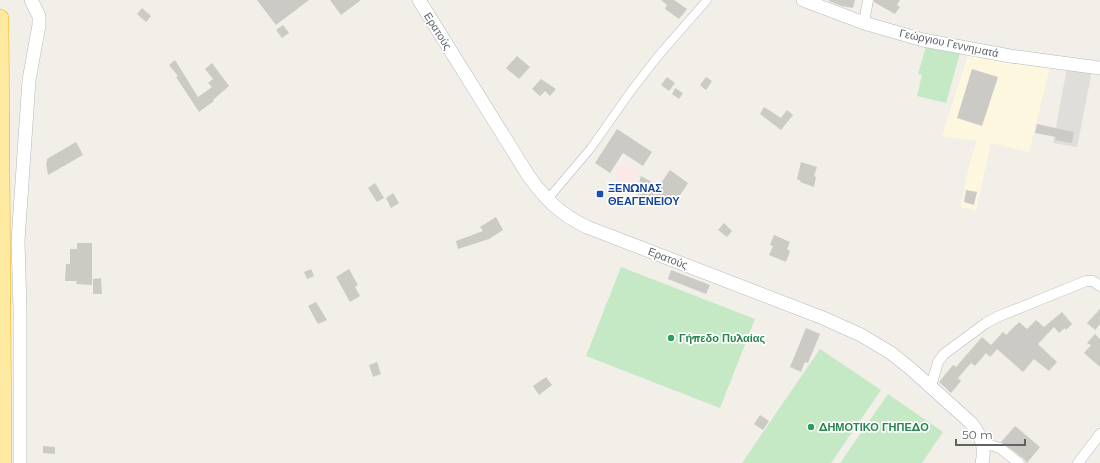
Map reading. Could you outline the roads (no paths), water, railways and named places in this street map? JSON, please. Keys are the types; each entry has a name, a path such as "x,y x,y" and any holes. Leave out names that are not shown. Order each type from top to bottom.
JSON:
{"highway":[{"path":"0,18 3,463"}],"street":[{"path":"20,463 20,310 18,241 29,80 40,16 31,0"},
{"name":"Ερατούς","path":"419,0 528,175 547,200 566,216 586,227 855,332 874,342 911,369 971,423 979,433 983,443"},
{"path":"547,200 591,148 631,90 707,0"},
{"name":"Γεώργιου Γεννηματά","path":"803,0 864,23 923,40 1010,56 1100,68"},
{"path":"864,23 868,0"},
{"path":"931,386 938,362 944,354 988,322 1086,281 1093,281 1100,286"},
{"path":"1078,463 1100,434"},
{"path":"982,463 984,456 983,443 1000,448 1020,463"}],"place":[{"name":"ΞΕΝΩΝΑΣ ΘΕΑΓΕΝΕΙΟΥ","path":"600,194"},
{"name":"Γήπεδο Πυλαίας","path":"671,338"},
{"name":"ΔΗΜΟΤΙΚΟ ΓΗΠΕΔΟ","path":"811,427"}]}
